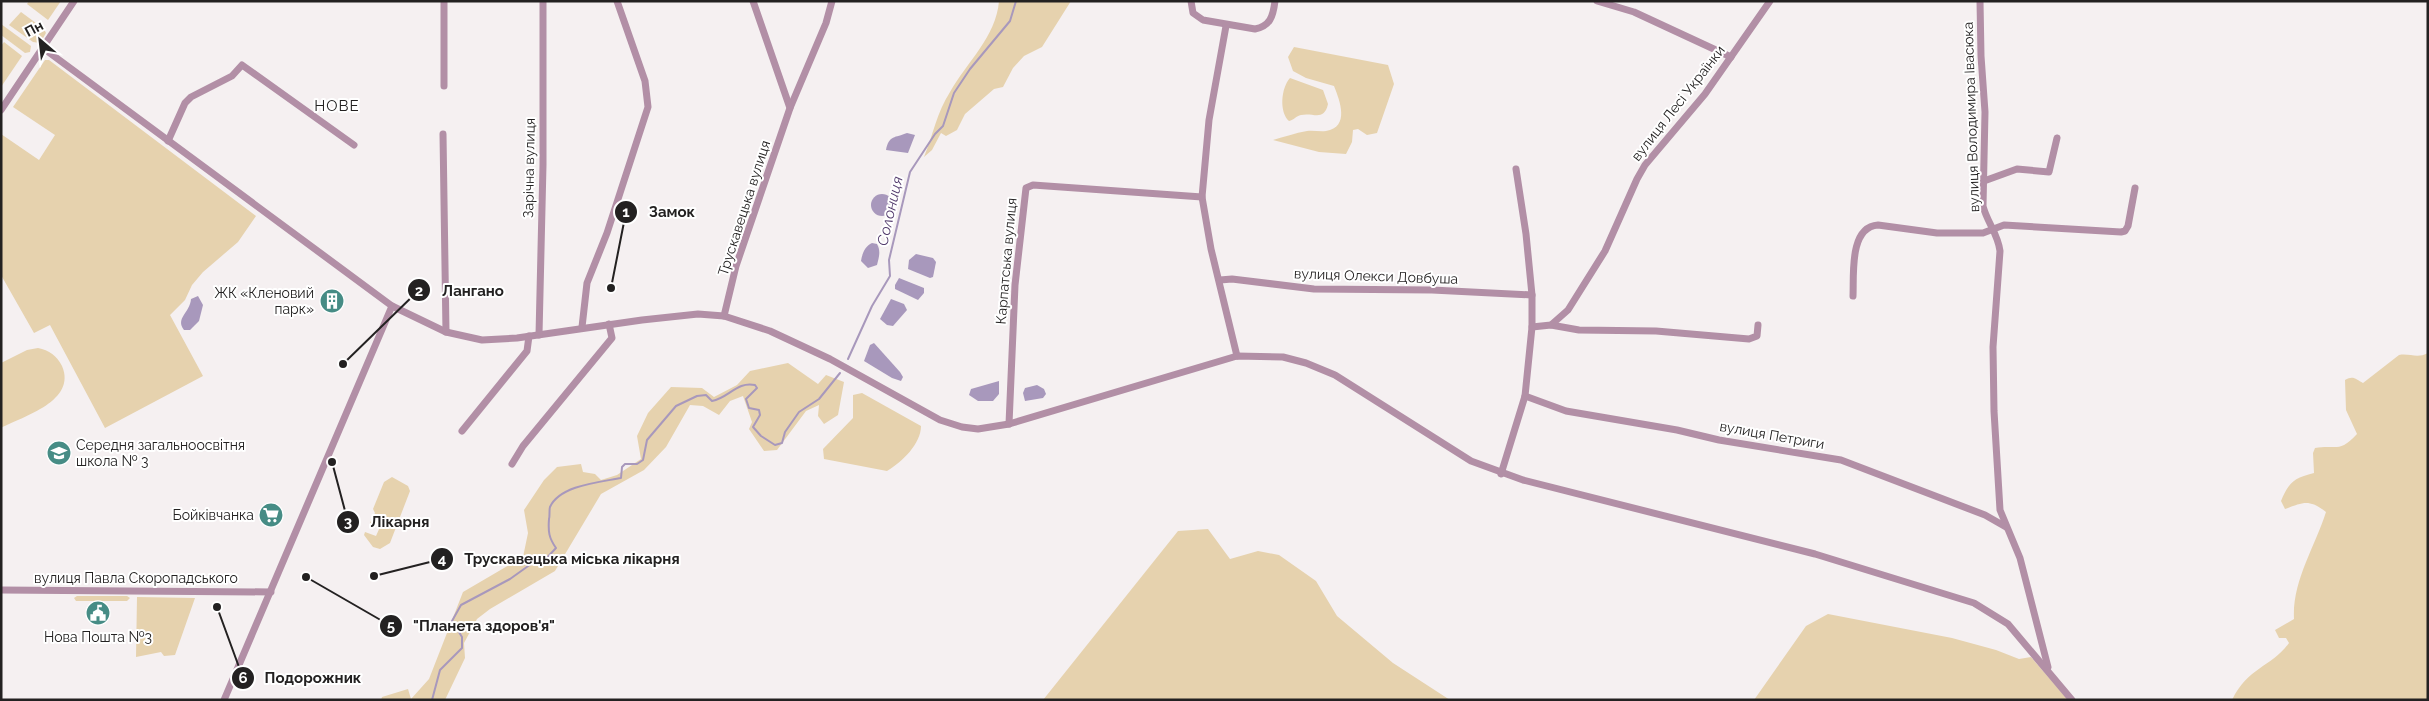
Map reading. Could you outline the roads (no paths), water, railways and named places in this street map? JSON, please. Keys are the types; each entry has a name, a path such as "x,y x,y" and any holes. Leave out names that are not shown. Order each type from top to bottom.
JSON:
{"street":[{"path":"1,110 74,1"},
{"path":"444,1 444,86"},
{"name":"Зарічна вулиця","path":"539,335 543,164 543,1"},
{"path":"582,327 588,283 648,107 645,81 617,1"},
{"path":"753,1 790,108"},
{"name":"Трускавецька вулиця","path":"724,316 736,266 790,108 826,24 832,1"},
{"path":"1191,1 1196,16 1226,26 1254,30 1263,28 1270,22 1275,1"},
{"path":"1597,1 1634,12 1731,57"},
{"name":"вулиця Лесі Українки","path":"1551,325 1568,310 1605,251 1645,165 1705,94 1770,1"},
{"name":"вулиця Володимира Івасюка","path":"1980,1 1985,112 1983,206 1987,220 1999,240 2000,251 1994,338 1994,411 2000,510 2020,558 2048,670"},
{"path":"1226,26 1208,120 1202,197 1211,249 1237,356"},
{"path":"43,48 392,306 446,332 482,340 539,335 582,327 698,314 724,316 770,331 830,359 940,420 962,427 978,429 1009,424 1237,356 1283,357 1306,363 1336,375 1471,461 1501,474 1815,554 1974,602 2008,624 2072,700"},
{"path":"168,142 185,103 191,97 232,76 242,65 354,145"},
{"path":"443,134 446,332"},
{"path":"1984,181 2017,169 2049,172 2057,138"},
{"path":"1501,474 1525,396 1532,327 1532,295 1526,234 1516,169"},
{"name":"Карпатська вулиця","path":"1009,424 1015,285 1026,188 1033,185 1202,197"},
{"path":"1853,296 1857,245 1862,231 1868,227 1878,225 1937,233 1974,233 2004,225 2125,231 2128,226 2135,188"},
{"name":"вулиця Олекси Довбуша","path":"1220,280 1232,279 1314,289 1432,290 1532,295"},
{"path":"224,700 392,306"},
{"path":"512,464 523,446 612,338 609,324"},
{"path":"1532,327 1551,325 1579,330 1656,331 1749,339 1756,336 1758,325"},
{"path":"462,431 526,351 529,336"},
{"name":"вулиця Петриги","path":"1525,396 1566,411 1677,430 1719,440 1841,460 1985,515 2006,527"},
{"name":"вулиця Павла Скоропадського","path":"1,590 270,592"}],"water":[{"path":"907,133 915,135 908,153 886,150 891,139"},
{"path":"882,194 890,197 893,205 890,213 882,216 874,213 871,205 874,197"},
{"path":"872,243 877,244 879,257 877,265 868,268 861,261 864,250"},
{"path":"916,254 933,258 936,262 933,277 930,278 908,269 909,260"},
{"path":"899,278 924,288 924,293 918,300 895,289"},
{"path":"198,296 203,305 199,321 190,330 184,330 181,322 182,319 191,299"},
{"path":"891,299 904,304 907,310 893,326 887,325 880,319"},
{"path":"874,343 900,372 903,377 901,381 892,378 864,361 870,345"},
{"path":"999,381 999,394 993,401 978,401 969,395 971,389"},
{"path":"1037,385 1044,389 1046,394 1043,398 1025,401 1023,393 1025,388"}],"waterway":[{"name":"Солониця","path":"848,359 872,306 890,276 889,260 910,172 935,134 943,126 954,93 970,69 1010,21 1016,1"},
{"name":"Солониця","path":"432,700 440,670 462,648 462,637 452,621 461,605 510,579 531,564 543,562 556,548 549,535 550,507 562,494 592,483 621,478 622,467 625,464 637,464 643,460 647,440 676,406 697,396 706,395 712,401 743,385 755,385 757,388 746,399 749,408 759,410 760,415 753,427 761,436 775,445 782,443 785,432 799,412 819,399 840,373"}],"place":[{"name":"Замок","path":"611,288"},
{"name":"ЖК «Кленовий парк»","path":"332,301"},
{"name":"Лангано","path":"343,364"},
{"name":"Середня загальноосвітня школа № 3","path":"59,453"},
{"name":"Лікарня","path":"332,462"},
{"name":"Бойківчанка","path":"271,515"},
{"name":"Трускавецька міська лікарня","path":"374,576"},
{"name":"\"Планета здоров'я\"","path":"306,577"},
{"name":"Подорожник","path":"217,607"},
{"name":"Нова Пошта №3","path":"98,613"}],"district":[{"name":"НОВЕ","path":"337,106"}]}
